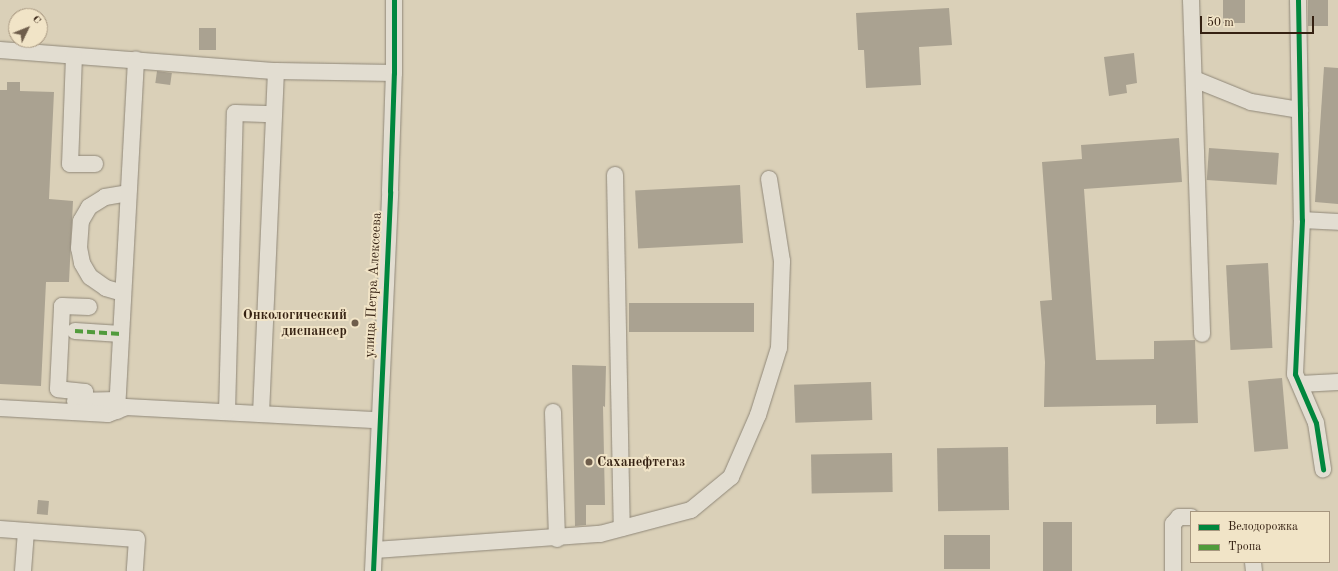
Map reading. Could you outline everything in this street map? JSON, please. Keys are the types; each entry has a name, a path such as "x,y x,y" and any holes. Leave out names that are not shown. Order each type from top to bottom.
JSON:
{"street":[{"name":"улица Петра Алексеева","path":"373,571 375,550 378,420 394,73 394,0"},
{"path":"1191,0 1202,334"},
{"path":"1298,0 1302,220 1295,374 1316,423 1323,469"},
{"path":"0,50 276,71 394,73"},
{"path":"74,56 70,164 95,164"},
{"path":"0,408 108,414 117,406 136,60"},
{"path":"261,414 276,71"},
{"path":"1194,79 1251,102 1300,110"},
{"path":"227,412 235,113 273,114"},
{"path":"616,175 622,528"},
{"path":"375,550 557,539 600,534 691,510 731,476 758,415 779,348 782,261 769,179"},
{"path":"123,293 106,288 90,277 82,263 79,248 81,221 89,207 105,197 128,193"},
{"path":"1302,220 1338,222"},
{"path":"85,401 85,392 58,389 62,306 89,307"},
{"path":"75,331 121,334"},
{"path":"1300,384 1338,382"},
{"path":"0,397 85,401 126,407 378,420"},
{"path":"554,412 557,539"},
{"path":"1173,571 1173,524 1179,517 1190,516"},
{"path":"0,529 137,539 135,571"},
{"path":"22,571 26,531"}],"building":[{"path":"1223,0 1245,0 1245,23 1223,23"},
{"path":"1308,0 1328,0 1328,26 1308,26"},
{"path":"949,8 952,45 919,47 921,85 866,88 864,50 858,50 856,13"},
{"path":"199,28 216,28 216,50 199,50"},
{"path":"1134,53 1137,83 1126,85 1127,93 1109,96 1104,57"},
{"path":"1324,67 1338,68 1338,204 1315,202"},
{"path":"157,71 172,73 170,85 155,83"},
{"path":"7,82 20,82 20,91 54,92 49,199 73,201 69,282 46,282 41,386 0,384 0,90 7,90"},
{"path":"1179,138 1182,182 1084,189 1096,360 1154,359 1154,341 1195,340 1198,423 1156,424 1156,405 1044,407 1045,362 1040,301 1052,300 1042,162 1082,159 1081,145"},
{"path":"1209,148 1279,153 1277,185 1207,180"},
{"path":"740,185 743,243 638,248 635,190"},
{"path":"1268,263 1272,348 1231,350 1226,265"},
{"path":"629,303 754,303 754,332 629,332"},
{"path":"572,365 606,366 605,407 603,406 605,505 586,505 586,525 575,526"},
{"path":"1282,378 1288,449 1254,452 1248,381"},
{"path":"871,382 872,420 795,423 794,385"},
{"path":"1008,447 1009,510 938,511 937,448"},
{"path":"892,453 893,492 812,493 811,454"},
{"path":"38,500 49,501 48,515 37,514"},
{"path":"1043,522 1072,522 1072,571 1043,571"},
{"path":"944,535 990,535 990,569 944,569"}],"marked path":[{"path":"75,331 121,334"}],"cycle path":[{"path":"373,571 390,191 394,73 394,0"},
{"path":"1298,0 1302,220 1295,374 1316,423 1323,469"}],"place":[{"name":"Онкологический диспансер","path":"355,323"},
{"name":"Саханефтегаз","path":"589,462"}]}
